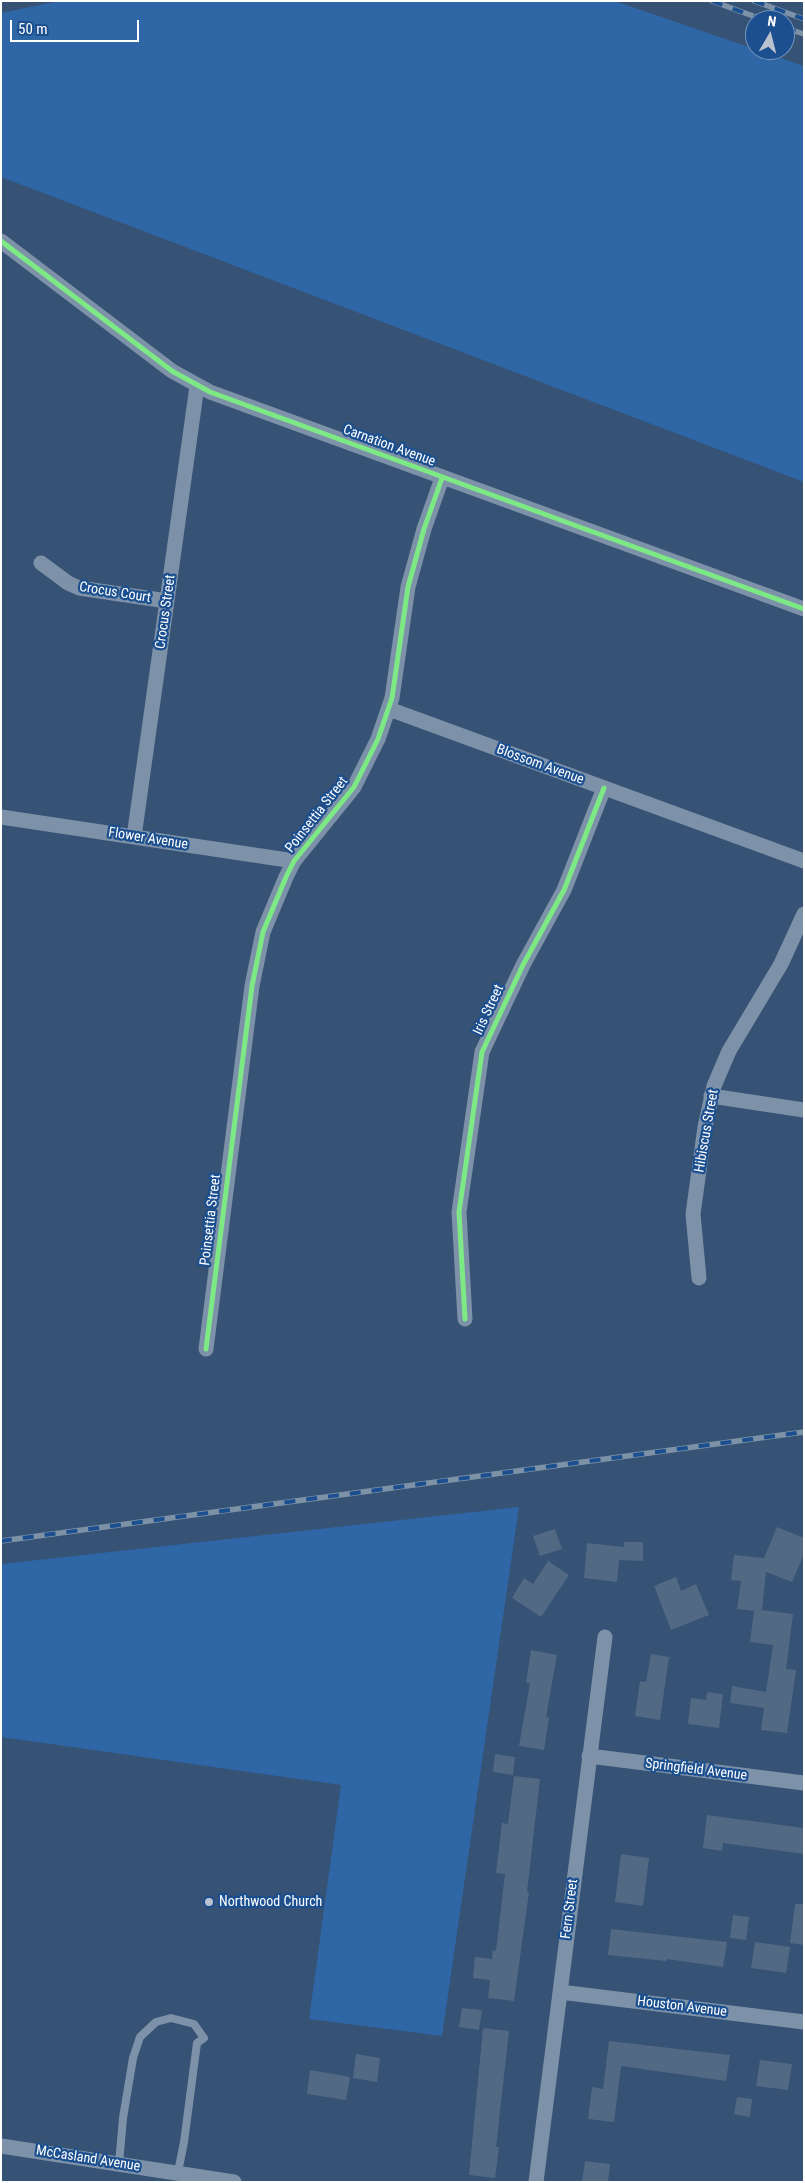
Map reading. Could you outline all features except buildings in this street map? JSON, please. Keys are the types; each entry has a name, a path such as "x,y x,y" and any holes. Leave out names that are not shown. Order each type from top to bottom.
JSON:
{"street":[{"name":"Carnation Avenue","path":"1,241 172,371 197,386 442,478 804,609"},
{"name":"Crocus Street","path":"134,837 197,386"},
{"name":"Poinsettia Street","path":"206,1349 256,964 269,915 294,861 354,786 370,758 389,709 408,587 424,528 442,478"},
{"name":"Crocus Court","path":"41,563 68,583 79,588 167,601"},
{"name":"Blossom Avenue","path":"389,709 804,861"},
{"name":"Iris Street","path":"465,1319 458,1212 482,1052 523,965 564,890 604,788"},
{"name":"Flower Avenue","path":"1,817 294,861"},
{"name":"Hibiscus Street","path":"699,1278 693,1214 712,1096 718,1075 729,1051 778,971 804,914"},
{"path":"712,1096 804,1110"},
{"name":"Fern Street","path":"536,2182 588,1756 605,1637"},
{"name":"Springfield Avenue","path":"588,1756 804,1783"},
{"name":"Houston Avenue","path":"560,1992 804,2022"},
{"name":"McCasland Avenue","path":"1,2146 178,2172 210,2180 234,2182"}],"lane":[{"path":"119,2164 123,2118 134,2058 140,2037 156,2022 171,2018 194,2024 204,2038 197,2043 184,2142 178,2172"}],"shaded area":[{"path":"60,1 615,1 745,46 745,60 787,60 804,66 804,482 1,177 1,13"},
{"path":"519,1507 442,2036 309,2019 341,1785 1,1737 1,1564"}],"railway":[{"path":"712,1 745,13"},
{"path":"754,1 804,19"},
{"path":"795,31 804,34"},
{"path":"1,1541 804,1432"}],"cycle path":[{"path":"1,241 172,371 210,392 804,609"},
{"path":"206,1349 252,986 263,932 294,861 354,787 378,739 392,698 408,587 424,529 442,478"},
{"path":"465,1319 459,1212 482,1052 523,965 564,890 604,788"}],"place":[{"name":"Northwood Church","path":"209,1902"}]}
